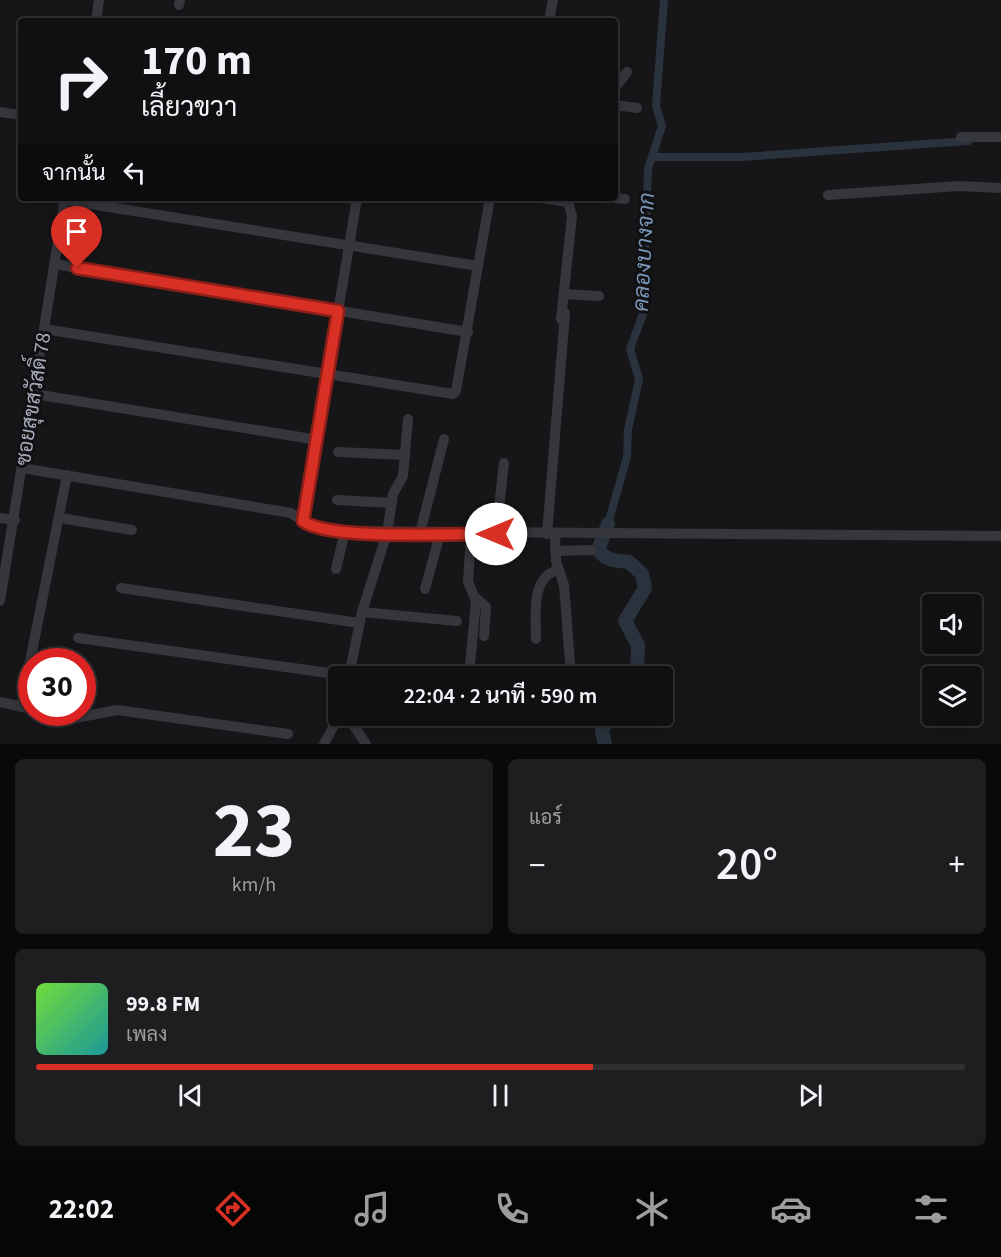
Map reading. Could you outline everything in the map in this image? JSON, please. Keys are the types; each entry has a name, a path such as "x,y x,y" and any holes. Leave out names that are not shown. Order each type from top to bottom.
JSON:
{"street":[{"path":"96,18 99,0"},
{"path":"550,18 553,0"},
{"path":"618,84 627,72"},
{"path":"618,105 637,108"},
{"path":"0,112 18,115"},
{"path":"961,137 1001,137"},
{"path":"828,195 958,186 1001,188"},
{"name":"ซอยสุขสวัสดิ์ 78","path":"0,601 15,520 65,201"},
{"path":"77,201 478,266"},
{"path":"303,521 356,201"},
{"path":"44,329 453,394 456,391 468,332 489,201"},
{"path":"558,356 569,260 572,216 570,201"},
{"path":"54,264 468,332"},
{"path":"564,294 599,296"},
{"path":"565,313 551,534 558,570 564,585 570,666"},
{"path":"34,394 318,440"},
{"path":"351,666 361,617 387,533 395,490 403,476 408,419"},
{"path":"420,533 444,439"},
{"path":"338,452 405,455"},
{"path":"496,534 504,463"},
{"path":"22,468 291,513 314,527 345,531 440,534 1001,536"},
{"path":"37,648 67,476"},
{"path":"337,500 392,503"},
{"path":"0,518 15,520"},
{"path":"60,518 132,530"},
{"path":"336,569 345,531"},
{"path":"425,589 440,534"},
{"path":"471,534 468,582 475,597 486,607 484,636"},
{"path":"555,551 591,550"},
{"path":"536,639 537,593 547,575 558,570"},
{"path":"121,588 361,617 457,621"},
{"path":"471,666 475,597"},
{"path":"78,638 328,673"},
{"path":"0,702 18,706"},
{"path":"96,714 117,710 288,734"},
{"path":"354,726 366,744"},
{"path":"324,744 333,727"}],"waterway":[{"name":"คลองบางจาก","path":"608,524 627,457 628,430 639,379 630,349 643,314 648,169 662,126 656,106 664,0"},
{"path":"652,157 742,157 968,141"},
{"name":"คลองบางจาก","path":"608,524 598,550 608,558 629,562 642,574 645,588 625,621 638,645 637,666"},
{"name":"คลองบางจาก","path":"605,726 602,731 605,744"}],"route":[{"path":"77,268 188,284 338,311 303,521 308,525 325,530 496,534"}]}
